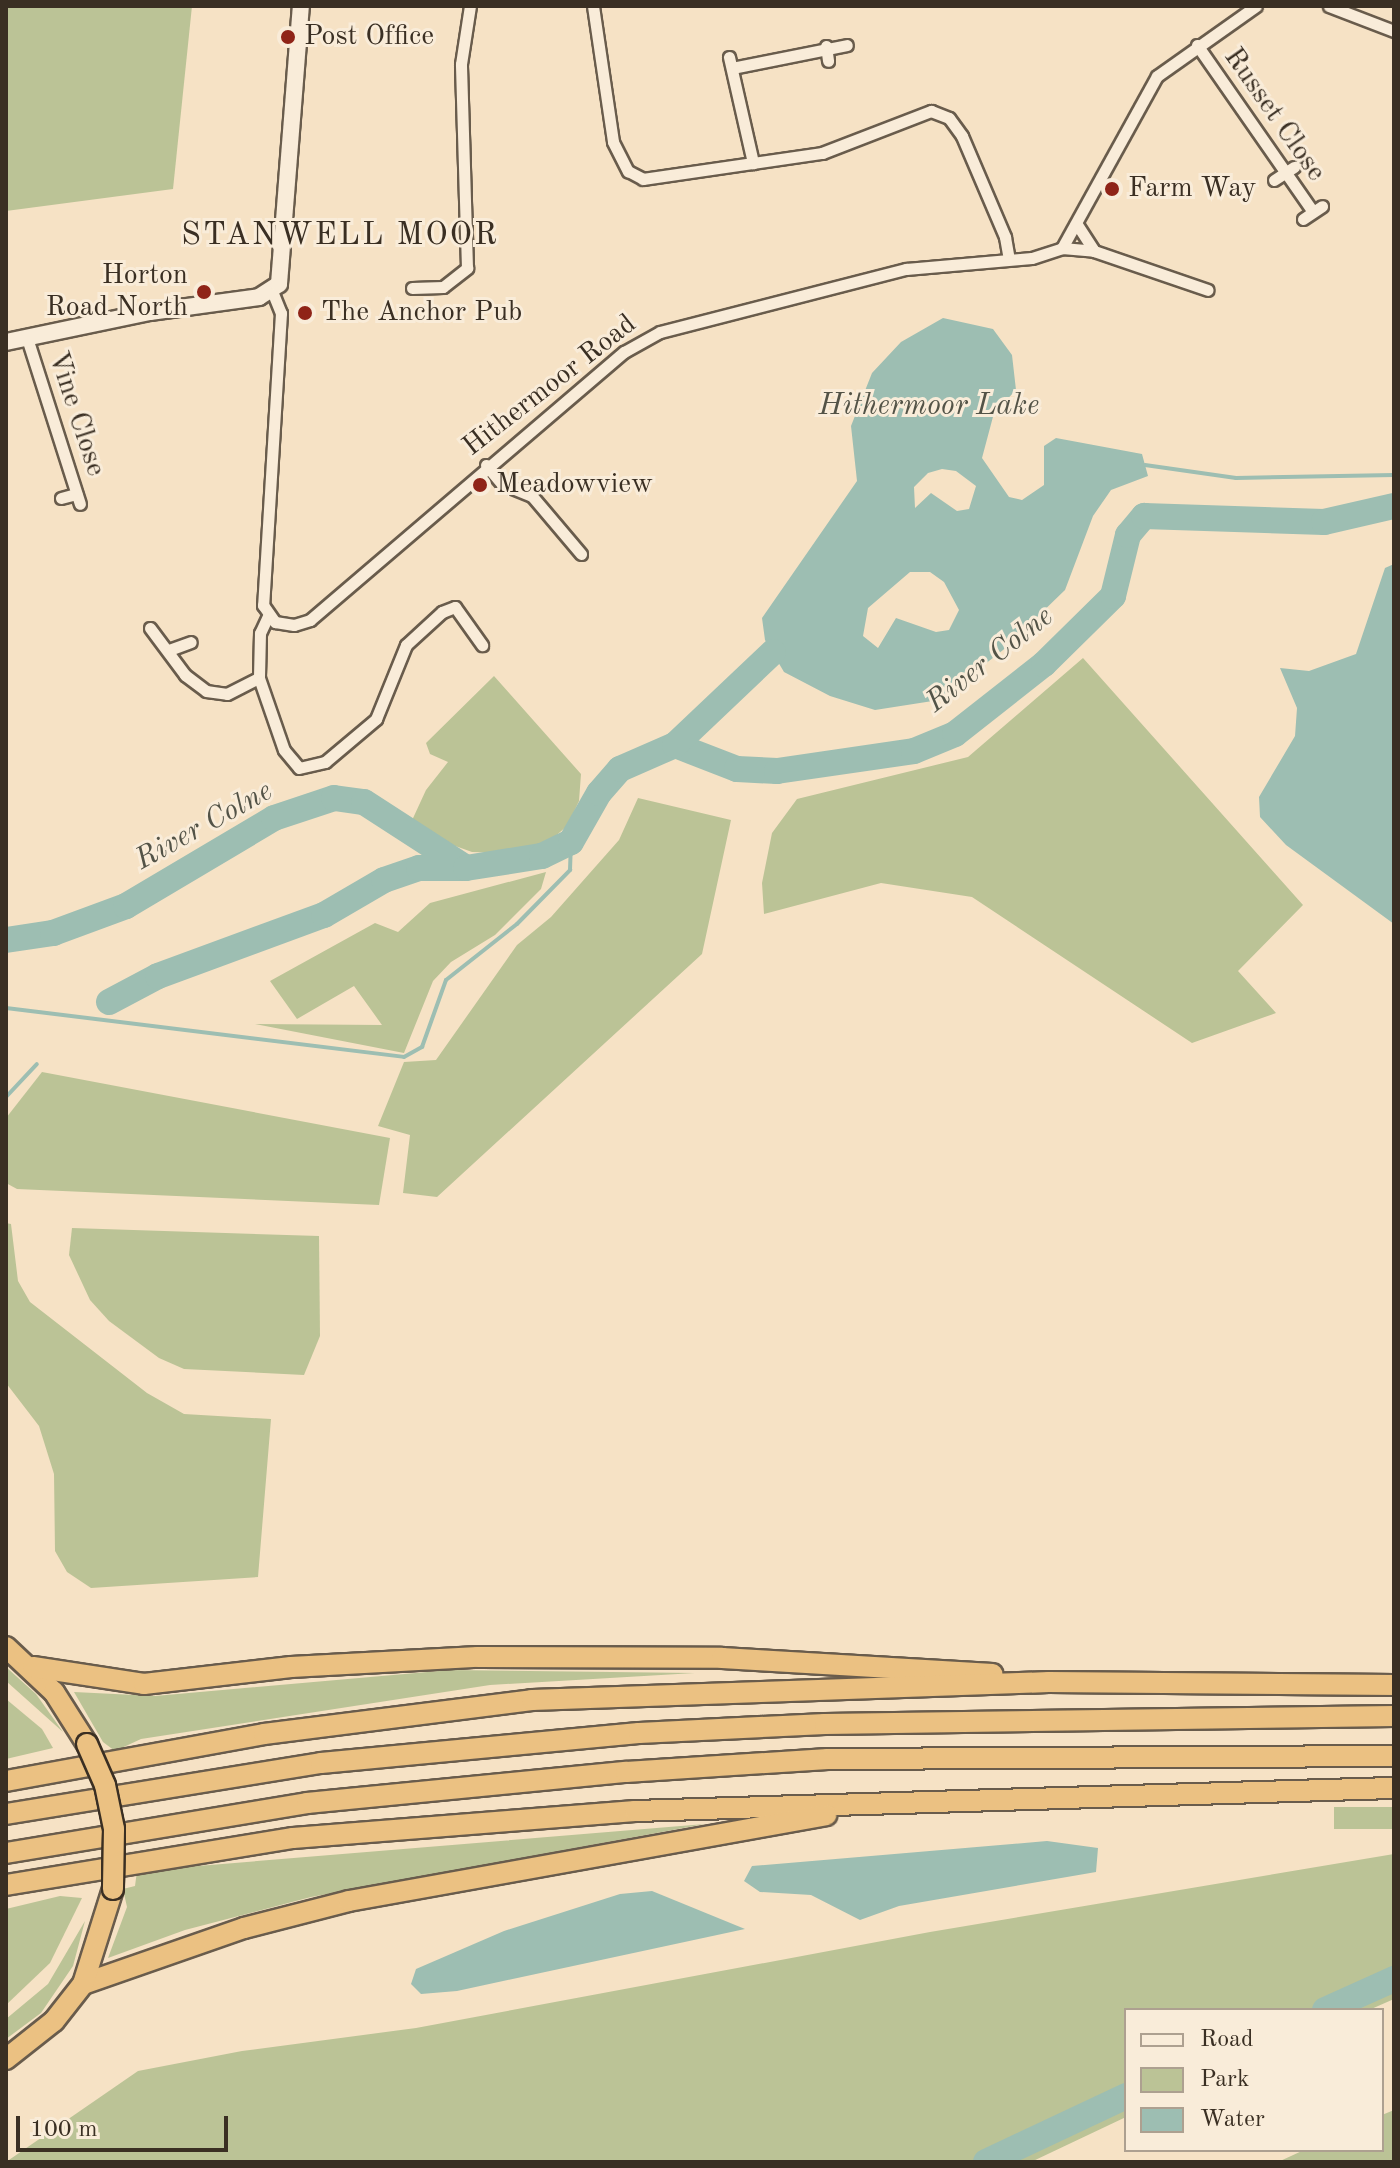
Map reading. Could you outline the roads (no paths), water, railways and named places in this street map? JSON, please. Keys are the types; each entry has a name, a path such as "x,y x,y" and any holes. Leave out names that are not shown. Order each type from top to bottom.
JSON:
{"highway":[{"path":"6,1647 33,1667 87,1744 112,1820 113,1889 83,1984 54,2021 6,2059"},
{"path":"33,1667 144,1684 291,1667 478,1657 722,1658 1049,1682"},
{"path":"6,1781 264,1734 532,1700 1049,1682 1394,1685"},
{"path":"6,1814 321,1763 639,1733 841,1724 1394,1716"},
{"path":"6,1853 307,1803 626,1772 828,1759 1394,1756"},
{"path":"6,1885 293,1838 635,1811 1394,1788"},
{"path":"83,1984 244,1928 349,1901 874,1806"}],"street":[{"path":"301,6 283,263 272,291 281,313 263,605 268,616 260,633 259,678 284,750 299,768 325,762 376,719 406,645 442,612 455,607 482,645"},
{"path":"412,288 443,287 467,268 461,64 470,6"},
{"path":"593,6 613,142 628,171 643,179 822,153 931,111 949,118 962,136 1005,237 1009,259"},
{"path":"1062,248 1078,226 1157,76 1256,6"},
{"path":"1329,6 1394,31"},
{"path":"753,163 731,63 847,45"},
{"name":"Russet Close","path":"1197,45 1312,212"},
{"path":"826,46 828,61"},
{"path":"1078,226 1094,251"},
{"path":"1062,248 1094,251 1208,290"},
{"name":"Hithermoor Road","path":"268,616 294,625 310,620 486,465 624,352 670,327 906,269 1009,259 1062,248"},
{"path":"6,342 272,291"},
{"name":"Vine Close","path":"27,338 78,499 61,498"},
{"path":"486,465 502,484 532,496 581,554"},
{"path":"150,628 185,675 206,691 227,694 259,678"},
{"path":"169,650 191,642"}],"water":[{"name":"Hithermoor Lake","path":"943,318 993,329 1012,355 1016,390 994,413 982,458 1009,497 1022,500 1044,485 1044,446 1056,438 1142,454 1148,476 1111,490 1093,516 1065,590 1003,650 939,700 875,710 830,696 784,672 765,640 762,618 857,481 851,426 872,373 901,342","holes":["942,469 956,471 976,486 969,509 957,511 931,493 915,508 914,487 928,473","910,572 930,572 944,582 959,610 949,630 936,632 896,618 878,648 863,636 868,608"]},
{"path":"1394,564 1394,924 1286,845 1260,817 1259,797 1295,736 1297,708 1280,668 1309,671 1356,654 1385,568"},
{"path":"1047,1841 1098,1848 1096,1872 899,1906 860,1920 811,1895 760,1892 744,1881 752,1866"},
{"path":"652,1891 745,1929 457,1991 421,1994 411,1984 416,1969 504,1931 620,1894"}],"waterway":[{"path":"1145,465 1236,478 1394,475"},
{"name":"River Colne","path":"675,745 737,769 777,771 914,751 955,734 1044,664 1113,596 1128,535 1144,516 1324,522 1394,506"},
{"name":"River Colne","path":"109,1002 158,976 324,915 384,880 419,868 466,868 542,856 571,842 599,793 620,769 675,745 773,652"},
{"name":"River Colne","path":"6,940 53,933 126,906 274,818 334,798 364,802 466,868"},
{"path":"6,1008 404,1057 422,1047 446,980 517,924 570,870 571,842"},
{"name":"River Colne","path":"6,1097 37,1064"},
{"path":"1329,2008 1394,1979"},
{"path":"986,2162 1124,2097"}],"place":[{"name":"Post Office","path":"288,37"},
{"name":"Farm Way","path":"1112,189"},
{"name":"Horton Road North","path":"204,292"},
{"name":"The Anchor Pub","path":"305,313"},
{"name":"Meadowview","path":"480,485"}],"district":[{"name":"STANWELL MOOR","path":"340,236"}]}
